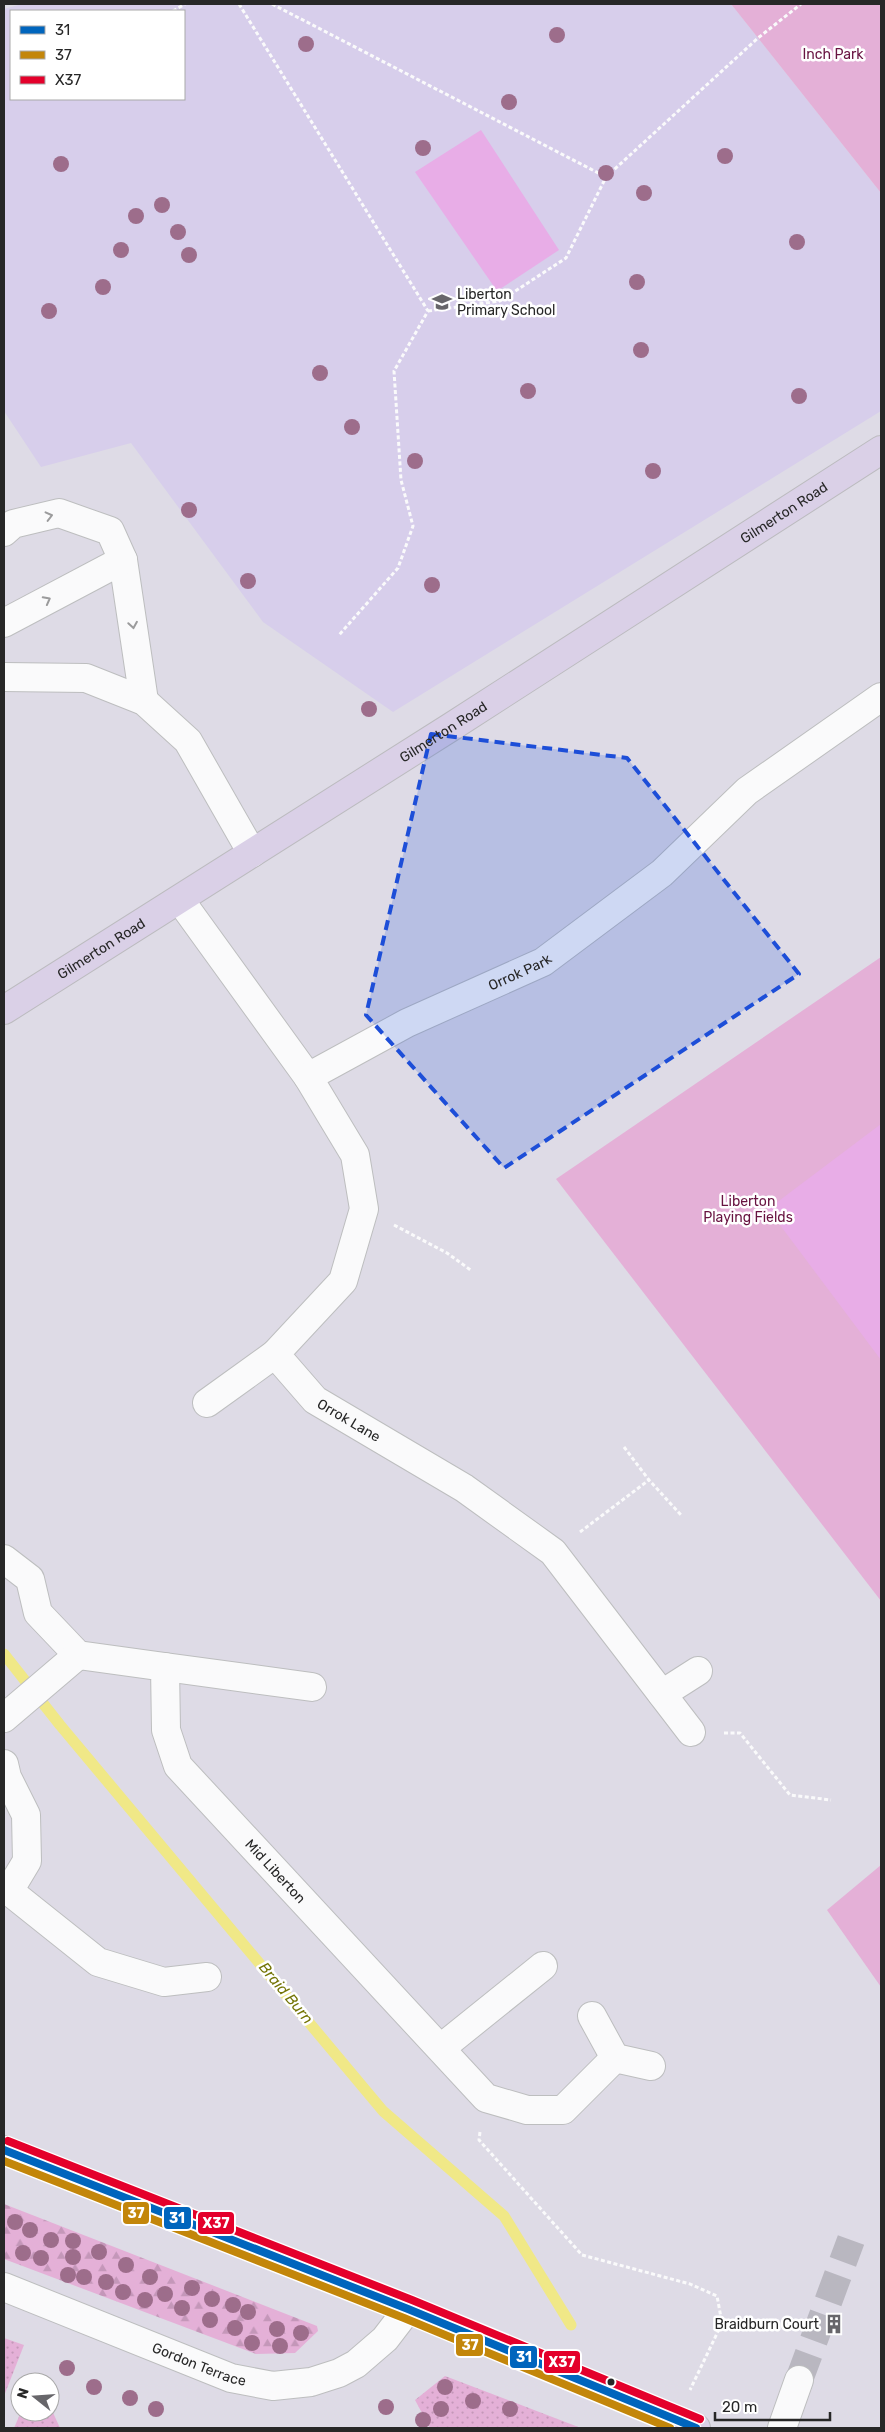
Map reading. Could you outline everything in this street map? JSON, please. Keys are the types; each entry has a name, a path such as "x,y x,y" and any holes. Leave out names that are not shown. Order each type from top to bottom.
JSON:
{"main road":[{"name":"Gilmerton Road","path":"4,1010 180,900 881,450"},
{"path":"4,2150 408,2308 686,2424"}],"street":[{"path":"7,522 59,513 110,531 123,560 144,701"},
{"path":"4,623 123,560"},
{"path":"4,677 86,678 144,701 188,741 252,853"},
{"name":"Orrok Park","path":"308,1077 407,1023 543,962 662,873 748,791 881,697"},
{"path":"180,900 308,1077 355,1154 364,1209 343,1281 275,1354 207,1403"},
{"name":"Orrok Lane","path":"275,1354 315,1400 464,1488 553,1552 691,1732"},
{"path":"4,1559 30,1579 38,1614 78,1655 312,1687"},
{"path":"4,1718 78,1655"},
{"name":"Mid Liberton","path":"165,1667 166,1730 178,1766 486,2098"},
{"path":"662,1694 698,1671"},
{"path":"4,1764 6,1777 26,1815 27,1861 6,1894 98,1962 164,1982 207,1977"},
{"path":"441,2048 542,1966"},
{"path":"592,2016 615,2058 652,2066"},
{"path":"486,2098 527,2110 563,2110 615,2058"},
{"name":"Gordon Terrace","path":"4,2287 231,2378 272,2386 311,2382 356,2364 386,2339 408,2308"},
{"path":"782,2428 800,2380"}],"path":[{"path":"239,4 428,311"},
{"path":"272,4 606,177"},
{"path":"428,311 500,301 566,258 606,177 758,38 801,4"},
{"path":"339,635 398,568 413,526 401,480 394,371 428,311"},
{"path":"364,1209 447,1253 472,1271"},
{"path":"624,1447 649,1480 681,1515"},
{"path":"553,1552 649,1480"},
{"path":"691,1732 740,1733 790,1795 831,1800"},
{"path":"486,2098 479,2140 582,2255 690,2284 718,2296 722,2323 686,2424"}],"highlighted area":[{"path":"431,734 627,758 799,974 504,1168 366,1015"}],"shaded area":[{"name":"Liberton Primary School","path":"22,4 731,4 881,193 881,411 393,712 263,622 131,443 41,467 4,411 4,9"},
{"path":"481,130 559,250 497,291 415,172"},
{"path":"881,1124 881,1360 768,1209"}],"green space":[{"name":"Inch Park","path":"731,4 881,4 881,193"},
{"name":"Liberton Playing Fields","path":"881,957 881,1601 556,1179"},
{"path":"881,1865 881,1987 827,1910"},
{"path":"4,2204 317,2326 318,2331 295,2353 256,2354 4,2259"},
{"path":"4,2338 24,2345 13,2372 10,2372 10,2381 4,2396"},
{"path":"445,2376 581,2428 430,2428 415,2400"},
{"path":"17,2422 57,2422 60,2428 14,2428"}],"waterway":[{"name":"Braid Burn","path":"4,1654 60,1725 383,2111 504,2216 571,2325"}],"tunnel":[{"path":"799,2380 851,2240"}],"transit line":[{"name":"X37","path":"8,2141 412,2300 700,2419"},
{"name":"31","path":"4,2150 408,2309 696,2428"},
{"name":"37","path":"4,2161 404,2318 670,2428"}],"place":[{"name":"Liberton Primary School","path":"442,302"},
{"name":"Braidburn Court","path":"834,2324"}]}
